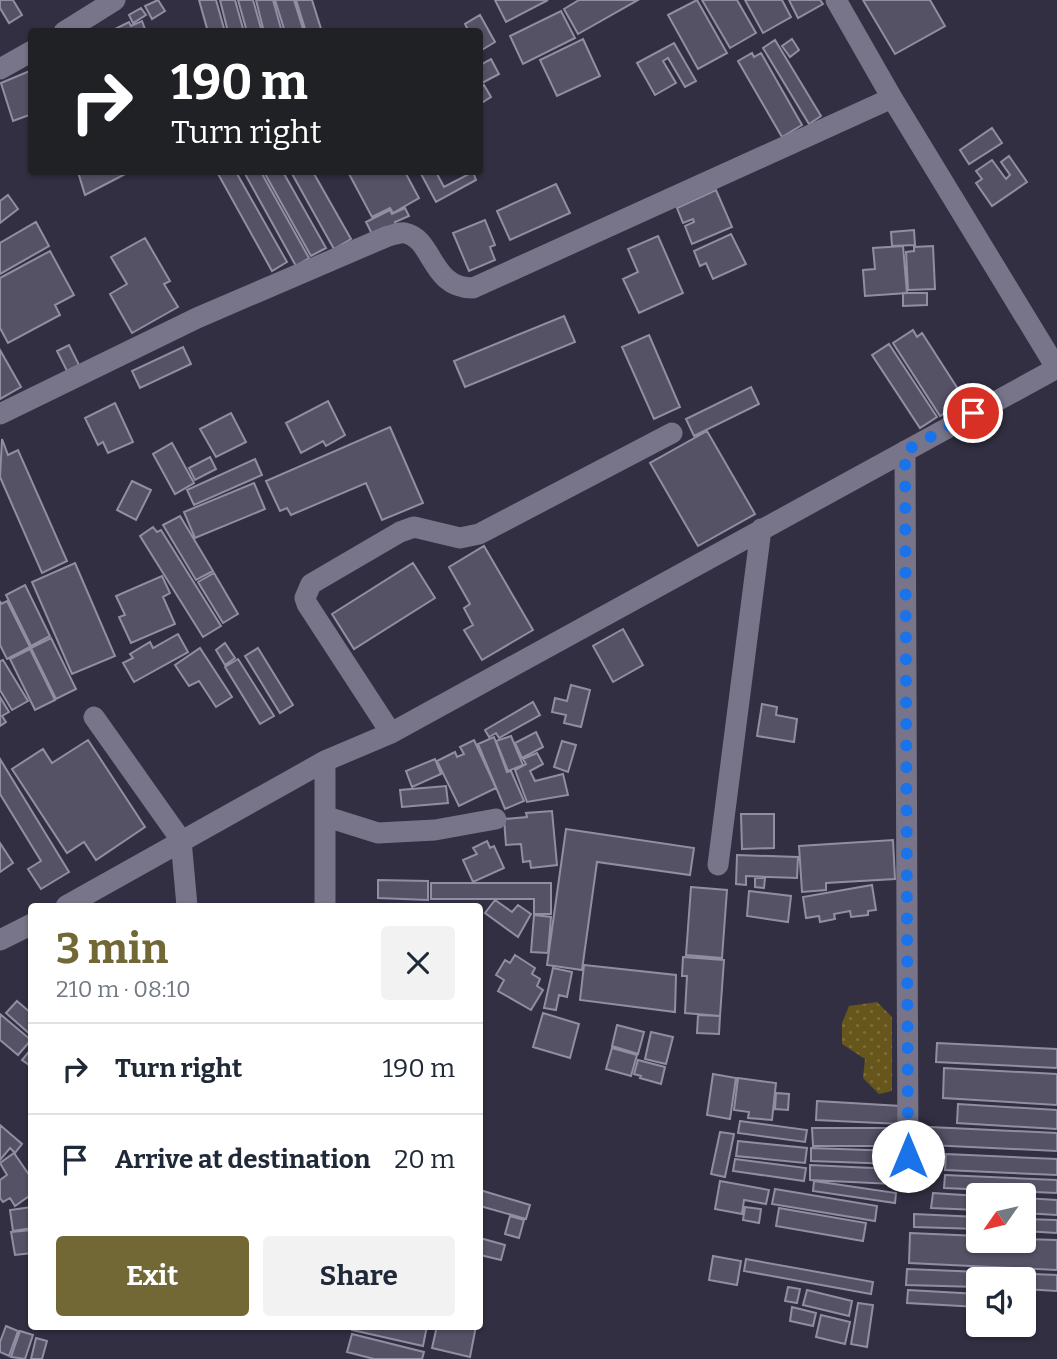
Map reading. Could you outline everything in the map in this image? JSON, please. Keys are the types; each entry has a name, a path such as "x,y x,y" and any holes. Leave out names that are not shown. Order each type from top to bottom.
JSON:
{"street":[{"path":"70,28 116,0"},
{"path":"70,903 326,761 391,733 1057,369 891,98 836,0"},
{"path":"0,69 28,53"},
{"path":"0,414 197,318 388,236 405,233 418,240 440,274 453,285 473,288 891,98"},
{"path":"391,733 307,604 304,598 311,584 400,532 414,527 460,538 479,534 672,433"},
{"path":"905,451 908,1156"},
{"path":"718,865 761,530"},
{"path":"94,717 181,840 187,903"},
{"path":"326,761 326,903"},
{"path":"327,817 378,833 435,830 496,819"},
{"path":"0,940 28,926"}],"shaded area":[{"path":"877,1002 892,1017 892,1091 879,1094 863,1078 865,1059 842,1044 842,1023 849,1006"}],"building":[{"path":"0,0 13,0 22,15 9,23 0,8"},
{"path":"158,0 165,11 152,19 145,6"},
{"path":"199,0 216,0 224,28 207,28"},
{"path":"220,0 235,0 243,28 227,28"},
{"path":"238,0 253,0 261,28 246,28"},
{"path":"256,0 273,0 281,28 263,28"},
{"path":"275,0 294,0 303,28 284,28"},
{"path":"296,0 312,0 321,28 305,28"},
{"path":"495,0 548,0 506,22"},
{"path":"579,0 638,0 578,34 564,9"},
{"path":"697,0 727,53 698,69 668,15"},
{"path":"702,0 737,0 756,33 730,48"},
{"path":"745,0 782,0 791,17 763,33"},
{"path":"789,0 820,0 823,4 798,18"},
{"path":"863,0 930,0 945,26 895,54"},
{"path":"141,8 146,15 133,23 129,15"},
{"path":"561,11 575,38 523,64 510,36"},
{"path":"480,15 495,42 483,49 483,28 467,28 465,24"},
{"path":"142,21 145,28 117,28 129,22 131,26"},
{"path":"583,39 600,76 557,96 540,60"},
{"path":"792,39 799,50 790,57 782,46"},
{"path":"775,40 821,116 809,124 763,48"},
{"path":"674,43 696,81 685,87 668,58 663,61 676,83 655,95 637,63"},
{"path":"752,53 754,57 761,53 802,125 782,137 738,61"},
{"path":"491,59 499,74 483,82 483,63"},
{"path":"28,72 28,115 13,121 1,83"},
{"path":"483,86 491,97 483,102"},
{"path":"992,128 1002,143 969,164 960,150"},
{"path":"1009,156 1027,182 992,206 976,183 982,179 976,171 992,160 1006,179 1010,175 1001,162"},
{"path":"79,175 123,175 85,195"},
{"path":"219,175 238,175 287,262 272,271"},
{"path":"246,175 263,175 309,258 296,266"},
{"path":"266,175 285,175 326,248 311,256"},
{"path":"293,175 315,175 351,239 334,249"},
{"path":"350,175 407,175 419,198 393,213 390,208 372,217"},
{"path":"422,175 438,175 444,187 467,175 474,175 476,180 436,202"},
{"path":"556,184 570,213 510,240 497,211"},
{"path":"716,190 732,227 692,244 685,226 694,222 693,219 683,223 677,208"},
{"path":"8,195 18,209 0,223 0,201"},
{"path":"405,208 409,216 373,236 366,222 390,210 392,214"},
{"path":"485,220 495,245 490,247 495,260 469,271 453,233"},
{"path":"36,222 49,246 0,274 0,243"},
{"path":"914,230 915,245 892,246 891,232"},
{"path":"731,234 746,264 713,279 706,263 700,266 694,251"},
{"path":"658,236 683,293 639,313 623,279 638,272 628,249"},
{"path":"145,238 170,281 164,284 178,307 132,333 110,294 127,284 111,257"},
{"path":"903,246 907,293 865,296 863,270 875,269 873,248"},
{"path":"933,246 935,289 908,290 906,252 914,251 914,247"},
{"path":"50,251 74,295 55,305 60,315 8,343 0,328 0,278"},
{"path":"903,293 927,293 927,305 903,306"},
{"path":"564,316 575,342 465,387 454,361"},
{"path":"913,330 917,337 922,333 965,400 940,416 893,343"},
{"path":"649,335 680,407 654,419 622,347"},
{"path":"889,344 937,417 920,428 872,355"},
{"path":"69,345 79,365 67,371 57,351"},
{"path":"183,347 191,364 140,388 132,371"},
{"path":"0,350 21,387 0,399"},
{"path":"751,387 759,404 694,436 686,419"},
{"path":"328,401 345,435 326,446 323,441 301,453 286,423"},
{"path":"115,403 133,442 108,453 103,442 98,445 85,418"},
{"path":"231,413 246,442 216,457 200,429"},
{"path":"390,427 423,503 382,520 366,483 291,515 287,508 280,511 266,481"},
{"path":"707,431 755,514 698,546 650,463"},
{"path":"2,439 8,455 18,450 67,561 42,573 0,477"},
{"path":"172,443 194,483 175,494 153,454"},
{"path":"210,457 216,469 195,480 189,468"},
{"path":"255,459 262,475 194,505 187,490"},
{"path":"132,481 151,490 136,520 117,510"},
{"path":"254,483 265,509 195,538 184,512"},
{"path":"180,516 213,571 196,580 163,525"},
{"path":"153,527 157,532 161,530 221,626 203,637 140,536"},
{"path":"484,546 533,630 482,660 464,630 473,625 464,608 470,604 449,567"},
{"path":"75,563 115,656 72,674 32,582"},
{"path":"413,563 435,598 354,649 332,614"},
{"path":"214,573 238,614 223,623 198,582"},
{"path":"162,576 170,593 163,597 175,624 131,643 119,617 125,615 116,596"},
{"path":"25,585 50,636 31,646 6,595"},
{"path":"0,601 1,604 7,601 30,647 7,659 0,645"},
{"path":"623,629 643,665 613,682 593,646"},
{"path":"178,634 188,652 134,682 123,663 133,658 130,654 150,642 153,648"},
{"path":"51,638 76,689 56,699 31,648"},
{"path":"225,643 235,658 225,665 216,650"},
{"path":"200,648 232,697 216,707 199,681 189,686 175,665"},
{"path":"258,648 293,705 280,713 245,656"},
{"path":"30,649 55,700 35,710 10,659"},
{"path":"238,659 274,716 260,724 225,667"},
{"path":"3,660 28,701 12,710 0,690 0,661"},
{"path":"571,685 590,690 581,727 564,723 566,715 552,712 555,698 567,701"},
{"path":"0,697 9,712 2,716 6,722 0,726"},
{"path":"533,702 540,715 499,738 496,733 489,737 485,730"},
{"path":"762,704 777,707 776,715 797,719 794,742 757,736"},
{"path":"536,732 543,747 522,758 515,743"},
{"path":"511,736 523,765 508,771 496,741"},
{"path":"494,737 507,772 511,771 524,801 505,809 478,744"},
{"path":"88,740 145,827 96,860 84,842 67,853 12,769 43,749 52,763"},
{"path":"474,740 496,788 459,806 437,761 455,752 457,757 464,754 460,747"},
{"path":"562,741 576,745 568,772 554,767"},
{"path":"537,753 543,764 530,771 535,781 563,774 568,795 527,802 515,770 526,764 523,759"},
{"path":"0,759 69,872 41,889 28,869 41,861 0,794"},
{"path":"435,759 441,774 412,787 406,771"},
{"path":"446,786 448,803 402,807 400,790"},
{"path":"552,811 557,865 531,868 530,861 523,862 521,844 506,845 504,819 527,817 526,813"},
{"path":"741,814 774,814 774,848 742,849"},
{"path":"566,829 694,848 690,875 597,862 582,970 547,965"},
{"path":"893,840 895,879 826,883 826,890 802,892 799,846"},
{"path":"487,841 490,848 494,846 504,868 473,882 463,860 477,854 473,848"},
{"path":"0,843 13,863 0,872"},
{"path":"737,855 798,857 797,878 746,876 746,885 736,884"},
{"path":"755,878 765,878 764,888 755,887"},
{"path":"378,880 428,881 428,900 378,898"},
{"path":"431,883 551,883 551,914 534,914 534,899 431,899"},
{"path":"872,885 876,910 868,911 868,915 851,917 850,911 834,914 835,919 820,922 819,916 806,918 803,897"},
{"path":"691,887 727,890 722,958 686,955"},
{"path":"749,891 791,896 788,922 747,916"},
{"path":"495,900 512,912 518,905 531,914 518,937 485,913"},
{"path":"534,915 551,917 548,953 531,952"},
{"path":"515,955 535,968 532,974 540,979 537,986 543,990 531,1010 498,991 504,980 496,975 505,960 510,963"},
{"path":"683,957 724,960 720,1016 685,1013 687,976 682,976"},
{"path":"584,965 676,975 675,1012 580,1000"},
{"path":"553,968 572,972 567,997 559,995 556,1010 544,1008"},
{"path":"17,1001 28,1011 28,1032 6,1013"},
{"path":"543,1013 579,1024 570,1058 533,1047"},
{"path":"0,1014 28,1037 28,1043 18,1055 0,1040"},
{"path":"698,1015 720,1016 719,1034 697,1033"},
{"path":"617,1025 644,1032 638,1054 612,1046"},
{"path":"651,1032 673,1037 666,1064 645,1059"},
{"path":"937,1043 1057,1049 1057,1068 936,1062"},
{"path":"612,1048 637,1055 631,1076 606,1069"},
{"path":"28,1053 28,1064 22,1060"},
{"path":"638,1060 665,1067 661,1084 634,1074"},
{"path":"944,1068 1057,1074 1057,1105 943,1098"},
{"path":"713,1074 736,1078 730,1119 707,1115"},
{"path":"738,1078 776,1083 772,1120 748,1118 749,1112 734,1110"},
{"path":"776,1093 789,1094 788,1110 775,1109"},
{"path":"817,1101 901,1106 900,1124 816,1120"},
{"path":"958,1104 1057,1110 1057,1129 957,1123"},
{"path":"740,1121 807,1130 805,1142 738,1133"},
{"path":"0,1125 22,1144 15,1153 10,1148 0,1160"},
{"path":"930,1127 1057,1133 1057,1151 929,1145"},
{"path":"812,1128 896,1128 897,1146 813,1146"},
{"path":"720,1132 734,1134 725,1177 711,1174"},
{"path":"738,1141 807,1148 805,1163 736,1156"},
{"path":"811,1148 896,1151 895,1164 811,1161"},
{"path":"14,1153 28,1173 28,1197 15,1206 10,1198 3,1202 0,1198 0,1180 7,1175 0,1163"},
{"path":"946,1154 1057,1159 1057,1175 945,1170"},
{"path":"735,1159 806,1168 804,1181 733,1171"},
{"path":"810,1165 893,1169 893,1184 810,1180"},
{"path":"945,1175 1057,1180 1057,1193 1036,1192 1036,1183 966,1183 966,1189 944,1188"},
{"path":"720,1181 769,1190 766,1204 744,1200 742,1214 715,1209"},
{"path":"814,1181 896,1193 895,1203 813,1191"},
{"path":"775,1189 877,1206 875,1221 772,1204"},
{"path":"483,1191 530,1205 526,1219 483,1207"},
{"path":"933,1193 966,1195 966,1209 931,1208"},
{"path":"1036,1199 1057,1200 1057,1215 1036,1214"},
{"path":"745,1207 761,1209 759,1223 743,1220"},
{"path":"28,1208 28,1229 13,1231 10,1210"},
{"path":"779,1208 866,1223 863,1241 776,1226"},
{"path":"914,1214 966,1216 966,1229 914,1227"},
{"path":"510,1216 524,1220 519,1238 505,1234"},
{"path":"1036,1219 1057,1220 1057,1233 1036,1232"},
{"path":"28,1230 28,1253 15,1255 11,1232"},
{"path":"910,1233 966,1235 966,1253 1036,1253 1036,1239 1057,1240 1057,1270 909,1263"},
{"path":"483,1239 505,1245 501,1260 483,1256"},
{"path":"713,1256 741,1261 737,1285 709,1280"},
{"path":"746,1259 873,1282 871,1294 744,1271"},
{"path":"907,1269 966,1271 966,1287 906,1285"},
{"path":"1036,1274 1057,1275 1057,1291 1036,1290"},
{"path":"788,1287 800,1289 797,1303 785,1301"},
{"path":"807,1290 852,1301 849,1316 803,1305"},
{"path":"908,1290 966,1293 966,1306 907,1303"},
{"path":"858,1303 873,1305 867,1347 851,1344"},
{"path":"792,1307 816,1313 813,1326 790,1321"},
{"path":"821,1315 850,1322 845,1344 816,1337"},
{"path":"6,1326 18,1331 9,1356 0,1352 0,1342"},
{"path":"352,1330 426,1330 423,1346"},
{"path":"436,1330 475,1330 470,1357 432,1348"},
{"path":"20,1331 33,1335 25,1359 11,1357"},
{"path":"352,1334 424,1352 422,1359 374,1359 347,1352"},
{"path":"36,1338 47,1341 42,1359 31,1359"}],"route":[{"path":"908,1156 905,451 973,413"}]}
